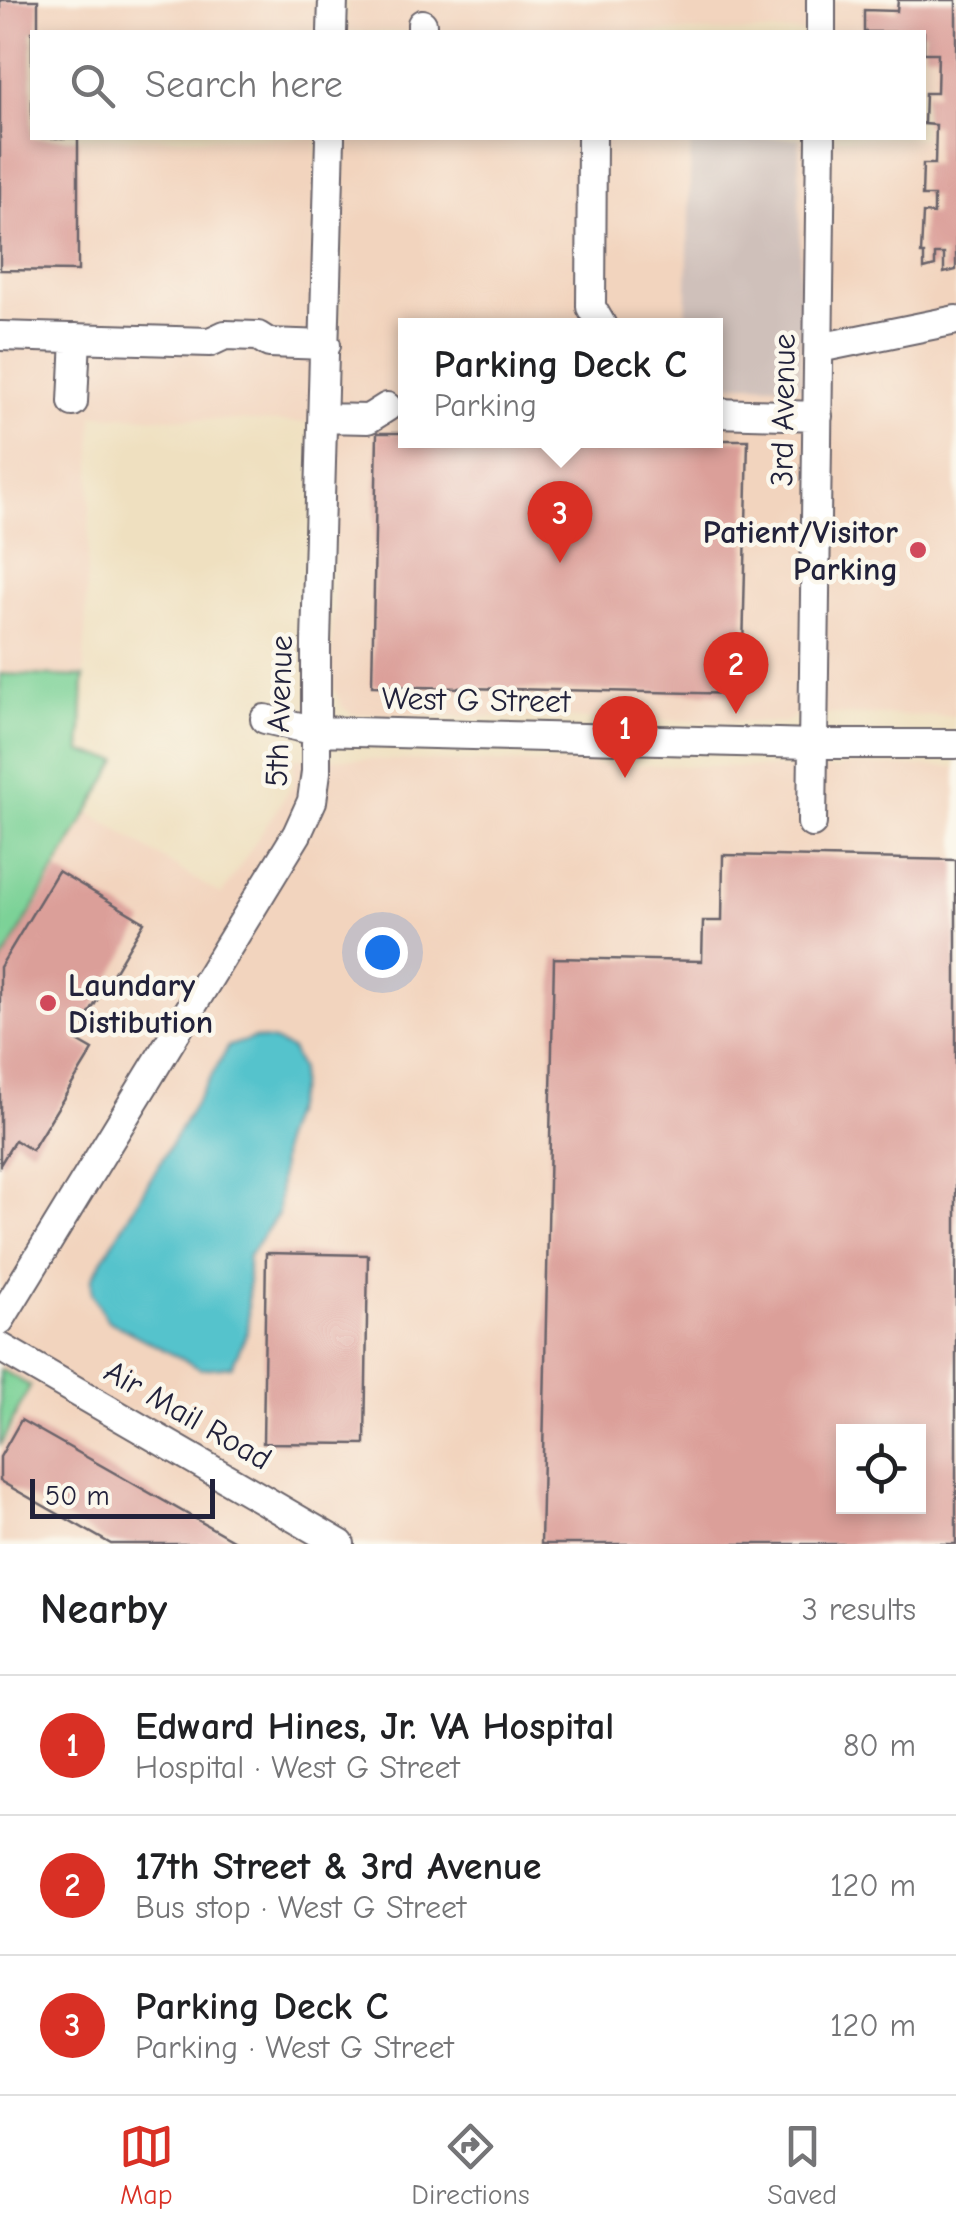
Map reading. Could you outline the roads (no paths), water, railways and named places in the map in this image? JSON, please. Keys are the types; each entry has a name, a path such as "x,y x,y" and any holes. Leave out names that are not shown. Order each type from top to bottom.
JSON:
{"street":[{"path":"332,30 333,0"},
{"path":"821,0 821,30"},
{"name":"5th Avenue","path":"0,1320 297,834 312,801 317,731 330,140"},
{"path":"592,140 596,316"},
{"name":"3rd Avenue","path":"812,824 820,140"},
{"path":"819,348 956,320"},
{"path":"0,336 210,342 225,335 258,336 269,343 326,345"},
{"path":"74,402 76,338"},
{"path":"723,413 818,416"},
{"name":"West G Street","path":"265,719 317,731 956,744"},
{"name":"Air Mail Road","path":"0,1347 340,1544"}],"water":[{"path":"254,1038 291,1049 300,1068 299,1089 282,1140 278,1214 248,1257 248,1330 232,1366 201,1369 107,1320 92,1293 92,1278 229,1046"}],"place":[{"name":"Patient/Visitor Parking","path":"918,550"},
{"name":"Parking Deck C","path":"560,563"},
{"name":"17th Street & 3rd Avenue","path":"736,714"},
{"name":"Edward Hines, Jr. VA Hospital","path":"625,778"},
{"name":"Laundary Distibution","path":"48,1003"}]}
